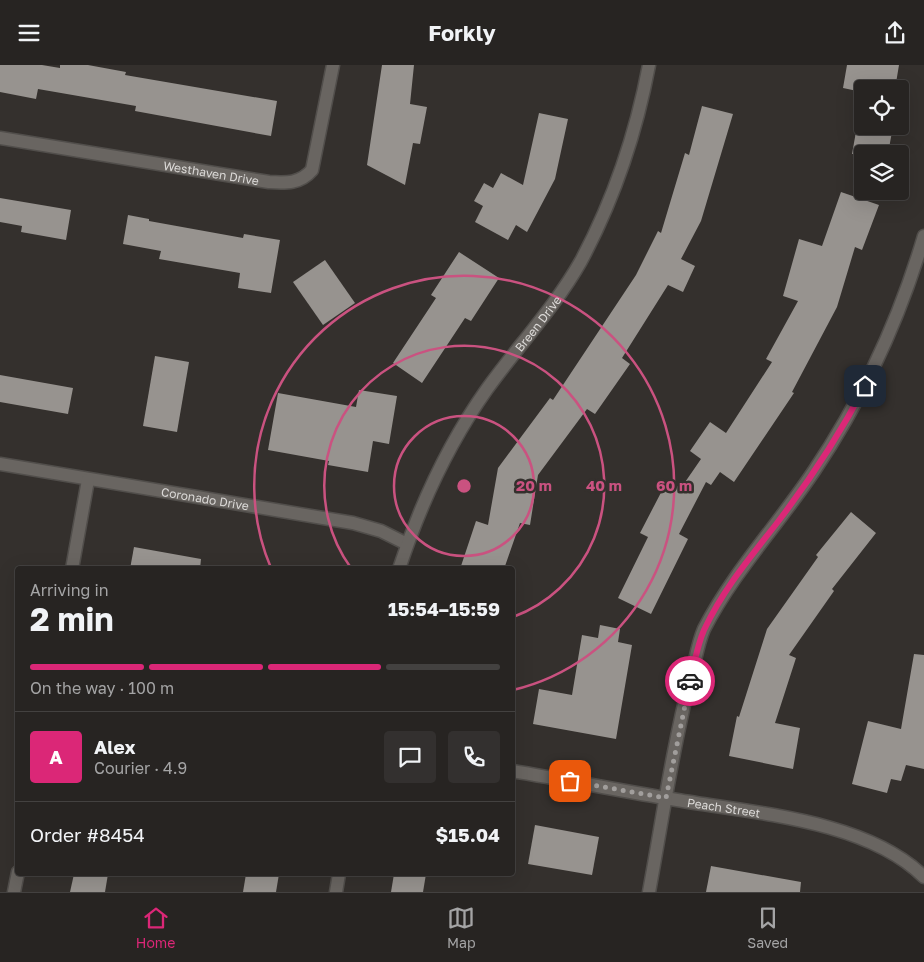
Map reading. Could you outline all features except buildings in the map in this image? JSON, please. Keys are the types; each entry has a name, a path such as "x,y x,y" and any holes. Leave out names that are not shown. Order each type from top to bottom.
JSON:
{"street":[{"name":"Westhaven Drive","path":"0,137 269,182 291,183 306,177 312,170 333,65"},
{"name":"Breen Drive","path":"400,566 426,495 455,439 487,389 548,311 580,262 603,216 631,142 649,65"},
{"path":"649,892 685,700 703,631 735,575 777,523 850,414 880,358 910,282 924,236"},
{"name":"Coronado Drive","path":"0,464 88,480 187,493 353,523 381,531 407,544"},
{"path":"73,566 88,480"},
{"name":"Peach Street","path":"515,772 811,822 835,829 888,852 923,873"},
{"path":"14,892 17,876"},
{"path":"336,892 339,876"}],"way so far":[{"path":"570,781 666,798 690,681"}],"route":[{"path":"690,681 703,631 735,575 777,523 814,471 850,414 865,386"}]}
